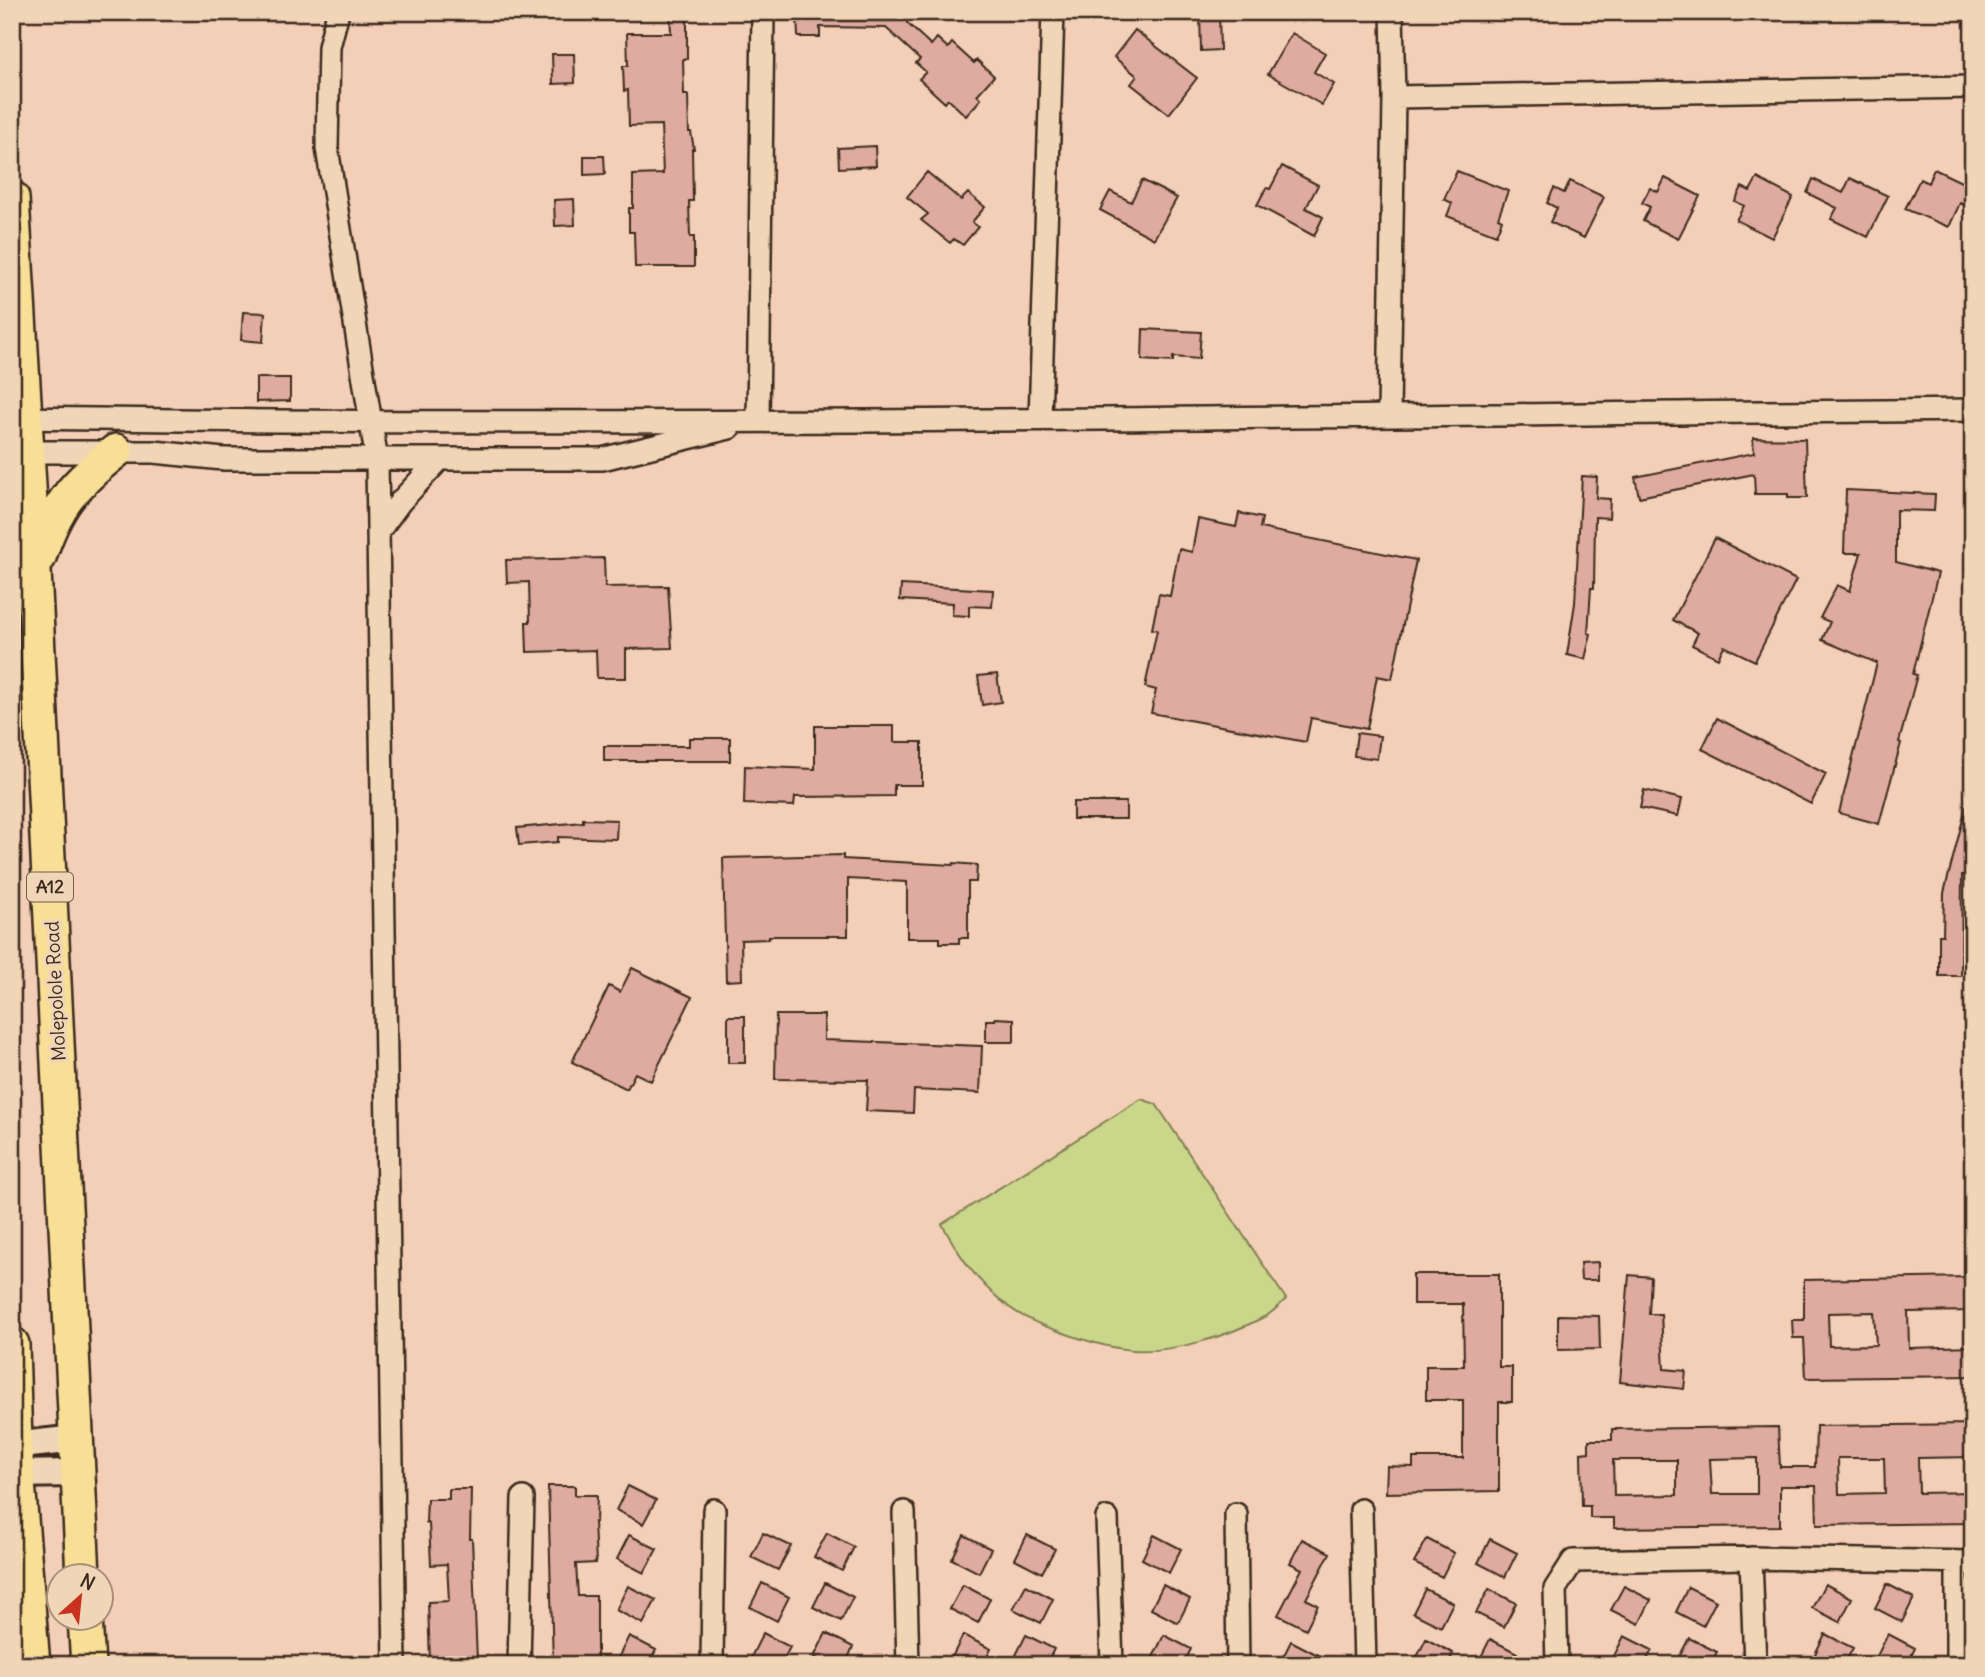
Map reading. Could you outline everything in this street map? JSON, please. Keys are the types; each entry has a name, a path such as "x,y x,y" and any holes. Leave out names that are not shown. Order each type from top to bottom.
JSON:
{"main road":[{"name":"Molepolole Road","path":"12,198 20,452 34,570 82,1562"},
{"path":"34,570 47,533 70,492 116,451"},
{"path":"12,1344 14,1460 32,1665"},
{"path":"12,1616 32,1665"},
{"path":"86,1632 88,1665"}],"street":[{"path":"338,12 329,47 327,148 377,461 395,1665"},
{"path":"758,421 763,12"},
{"path":"1040,419 1053,12"},
{"path":"1390,415 1395,97 1392,12"},
{"path":"1395,97 1973,87"},
{"path":"19,418 758,421 1973,410"},
{"path":"151,419 154,452"},
{"path":"20,452 154,452 223,459 602,460 758,421"},
{"path":"378,532 400,502 439,460"},
{"path":"14,1460 76,1439"},
{"path":"14,1460 78,1473"},
{"path":"519,1665 523,1498"},
{"path":"712,1665 714,1510"},
{"path":"1361,1510 1365,1665"},
{"path":"904,1512 908,1665"},
{"path":"1236,1514 1238,1665"},
{"path":"1107,1518 1112,1665"},
{"path":"1751,1558 1755,1665"},
{"path":"1557,1665 1555,1589 1573,1561 1751,1558 1965,1562 1957,1665"}],"green space":[{"path":"1141,1099 1156,1104 1286,1299 1266,1316 1235,1330 1201,1342 1166,1349 1133,1350 1096,1343 1031,1320 1010,1308 977,1277 942,1224"}],"building":[{"path":"670,12 687,12 687,59 683,59 684,95 688,95 689,132 694,149 693,201 689,201 690,237 694,237 694,267 635,267 634,232 629,232 629,208 633,208 633,175 663,174 661,125 629,126 628,90 624,91 623,66 628,66 627,33 671,33"},
{"path":"797,12 907,12 907,23 931,45 937,38 948,48 952,43 974,63 977,60 994,76 977,95 981,99 966,116 948,99 945,103 919,79 926,72 916,63 920,59 886,28 820,27 820,37 798,37"},
{"path":"1219,13 1220,50 1201,51 1200,14"},
{"path":"1135,30 1197,78 1169,114 1131,84 1137,76 1114,57"},
{"path":"1292,33 1325,53 1314,72 1334,84 1322,105 1268,74"},
{"path":"552,54 574,54 575,83 553,84"},
{"path":"875,146 876,166 839,168 838,148"},
{"path":"584,156 604,156 605,174 584,175"},
{"path":"1282,166 1318,185 1306,208 1323,217 1314,236 1257,205 1266,188 1270,189"},
{"path":"1934,169 1972,187 1964,205 1960,203 1949,227 1905,209 1920,179 1928,183"},
{"path":"1457,171 1508,191 1498,218 1502,220 1496,235 1447,216 1452,203 1444,199"},
{"path":"927,172 961,200 968,193 985,207 972,222 978,227 963,245 954,239 950,243 921,220 928,214 907,197"},
{"path":"1665,178 1700,196 1678,239 1643,221 1650,207 1642,203 1650,188 1658,192"},
{"path":"1757,178 1793,197 1772,238 1736,220 1744,206 1735,201 1742,187 1750,191"},
{"path":"1850,178 1888,196 1868,237 1831,219 1837,208 1807,193 1813,179 1843,193"},
{"path":"1142,180 1177,198 1154,239 1100,210 1110,191 1131,202"},
{"path":"1570,181 1604,197 1584,238 1550,222 1557,208 1547,203 1554,188 1564,193"},
{"path":"574,199 575,225 555,226 554,200"},
{"path":"243,312 265,313 263,342 241,340"},
{"path":"1143,329 1201,332 1199,359 1173,357 1173,362 1142,360"},
{"path":"256,378 290,378 290,401 256,402"},
{"path":"1753,438 1805,439 1807,498 1788,498 1788,494 1755,494 1754,474 1639,497 1635,477 1754,453"},
{"path":"1582,476 1597,477 1596,498 1610,499 1609,518 1595,517 1594,588 1591,588 1588,633 1591,634 1585,659 1567,655 1575,603"},
{"path":"1846,490 1935,494 1934,511 1896,510 1896,562 1938,573 1913,674 1917,675 1879,824 1839,813 1877,663 1822,640 1830,622 1820,618 1837,585 1850,591 1861,553 1844,553"},
{"path":"1239,513 1262,518 1260,528 1416,560 1392,679 1377,676 1367,729 1311,718 1306,742 1151,713 1156,690 1145,687 1157,630 1152,629 1159,594 1170,596 1179,549 1192,552 1198,519 1236,527"},
{"path":"1715,538 1796,580 1755,661 1724,646 1718,658 1692,645 1698,633 1673,620"},
{"path":"604,558 605,587 668,586 672,648 626,649 626,678 597,678 596,650 527,652 526,622 530,622 529,582 507,583 506,560"},
{"path":"901,585 993,590 992,607 969,606 969,616 952,615 953,603 900,600"},
{"path":"997,674 1001,702 982,705 978,676"},
{"path":"1717,718 1826,774 1811,804 1702,749"},
{"path":"815,726 894,726 894,742 922,742 922,785 894,785 894,796 795,797 794,806 744,804 745,766 815,769"},
{"path":"1357,733 1380,736 1377,759 1354,756"},
{"path":"689,738 730,738 730,761 604,761 604,746 689,746"},
{"path":"1644,790 1682,799 1678,816 1640,808"},
{"path":"1073,802 1126,802 1126,819 1073,819"},
{"path":"1966,807 1973,808 1973,857 1969,876 1962,875 1961,976 1939,976 1939,935 1943,935 1944,893"},
{"path":"583,819 617,820 616,839 558,837 558,842 519,845 517,828 583,822"},
{"path":"843,855 843,859 977,865 976,882 968,882 968,938 959,938 959,943 940,943 940,938 907,938 907,882 848,879 848,936 769,936 769,939 741,940 742,980 726,981 723,858"},
{"path":"632,968 692,997 651,1081 635,1073 627,1089 572,1062 609,986 620,992"},
{"path":"776,1015 824,1015 824,1040 982,1046 980,1093 914,1090 913,1113 866,1111 868,1080 775,1079"},
{"path":"728,1016 745,1016 745,1063 728,1063"},
{"path":"1014,1019 1014,1042 986,1042 986,1020"},
{"path":"1598,1262 1598,1280 1581,1280 1580,1263"},
{"path":"1413,1274 1499,1274 1499,1367 1512,1367 1512,1402 1499,1402 1499,1491 1386,1493 1387,1466 1413,1467 1413,1458 1463,1458 1463,1400 1426,1400 1426,1366 1464,1366 1463,1304 1413,1304"},
{"path":"1629,1275 1651,1277 1649,1314 1661,1314 1664,1369 1686,1371 1684,1389 1620,1382"},
{"path":"1970,1277 1973,1311 1908,1312 1909,1348 1973,1346 1972,1376 1806,1378 1804,1338 1793,1338 1792,1320 1804,1320 1804,1280","holes":["1874,1312 1876,1345 1829,1346 1828,1313"]},
{"path":"1558,1315 1599,1316 1600,1349 1558,1350"},
{"path":"1973,1424 1973,1457 1918,1458 1919,1493 1973,1492 1973,1523 1817,1525 1816,1486 1780,1486 1780,1526 1614,1528 1614,1518 1590,1518 1590,1506 1582,1506 1581,1453 1589,1452 1589,1440 1612,1440 1612,1429 1778,1427 1780,1467 1815,1467 1816,1426","holes":["1757,1458 1757,1494 1712,1494 1710,1459","1838,1458 1884,1458 1885,1493 1839,1494","1613,1460 1677,1460 1677,1495 1614,1496"]},
{"path":"548,1486 575,1486 575,1495 597,1495 594,1522 596,1563 576,1564 578,1596 596,1596 596,1601 597,1599 597,1662 553,1665"},
{"path":"628,1486 656,1500 643,1524 616,1510"},
{"path":"449,1489 471,1489 470,1539 477,1660 472,1661 472,1665 430,1663 428,1602 449,1601 447,1564 431,1565 429,1523 426,1523 427,1499 449,1499"},
{"path":"763,1533 791,1546 778,1570 751,1557"},
{"path":"827,1533 854,1547 842,1571 814,1557"},
{"path":"629,1535 657,1549 644,1573 617,1559"},
{"path":"964,1535 991,1549 979,1573 952,1559"},
{"path":"1027,1535 1055,1549 1042,1573 1015,1559"},
{"path":"1154,1535 1181,1549 1169,1573 1142,1559"},
{"path":"1302,1539 1330,1553 1306,1599 1318,1605 1306,1629 1278,1615 1302,1569 1290,1563"},
{"path":"1427,1539 1454,1553 1442,1577 1414,1563"},
{"path":"1490,1539 1517,1553 1505,1577 1478,1563"},
{"path":"762,1583 789,1597 777,1621 750,1607"},
{"path":"825,1583 853,1597 841,1621 813,1607"},
{"path":"1825,1584 1852,1598 1840,1622 1812,1608"},
{"path":"1887,1584 1914,1598 1902,1622 1875,1608"},
{"path":"963,1585 990,1599 978,1623 950,1609"},
{"path":"1026,1585 1053,1599 1041,1623 1013,1609"},
{"path":"1163,1585 1190,1599 1178,1623 1151,1609"},
{"path":"628,1586 656,1600 643,1624 616,1610"},
{"path":"1624,1586 1651,1600 1639,1624 1611,1610"},
{"path":"1688,1587 1716,1601 1703,1626 1676,1612"},
{"path":"1425,1589 1453,1603 1441,1627 1413,1613"},
{"path":"1489,1589 1516,1603 1504,1627 1476,1613"},
{"path":"763,1633 790,1647 781,1665 766,1665 751,1657"},
{"path":"826,1633 853,1647 845,1665 829,1665 814,1657"},
{"path":"1825,1634 1853,1648 1844,1665 1826,1665 1813,1658"},
{"path":"1888,1634 1915,1648 1907,1665 1888,1665 1876,1658"},
{"path":"963,1635 991,1649 983,1665 961,1665 951,1659"},
{"path":"1026,1635 1054,1649 1046,1665 1025,1665 1014,1659"},
{"path":"1164,1635 1191,1649 1183,1665 1163,1665 1152,1659"},
{"path":"629,1636 656,1650 649,1665 626,1665 617,1660"},
{"path":"1624,1636 1652,1650 1644,1665 1621,1665 1612,1660"},
{"path":"1689,1638 1717,1652 1710,1665 1675,1665"},
{"path":"1426,1639 1453,1653 1448,1665 1413,1665"},
{"path":"1490,1639 1517,1653 1511,1665 1477,1665"},
{"path":"1291,1641 1337,1665 1279,1665"}]}
